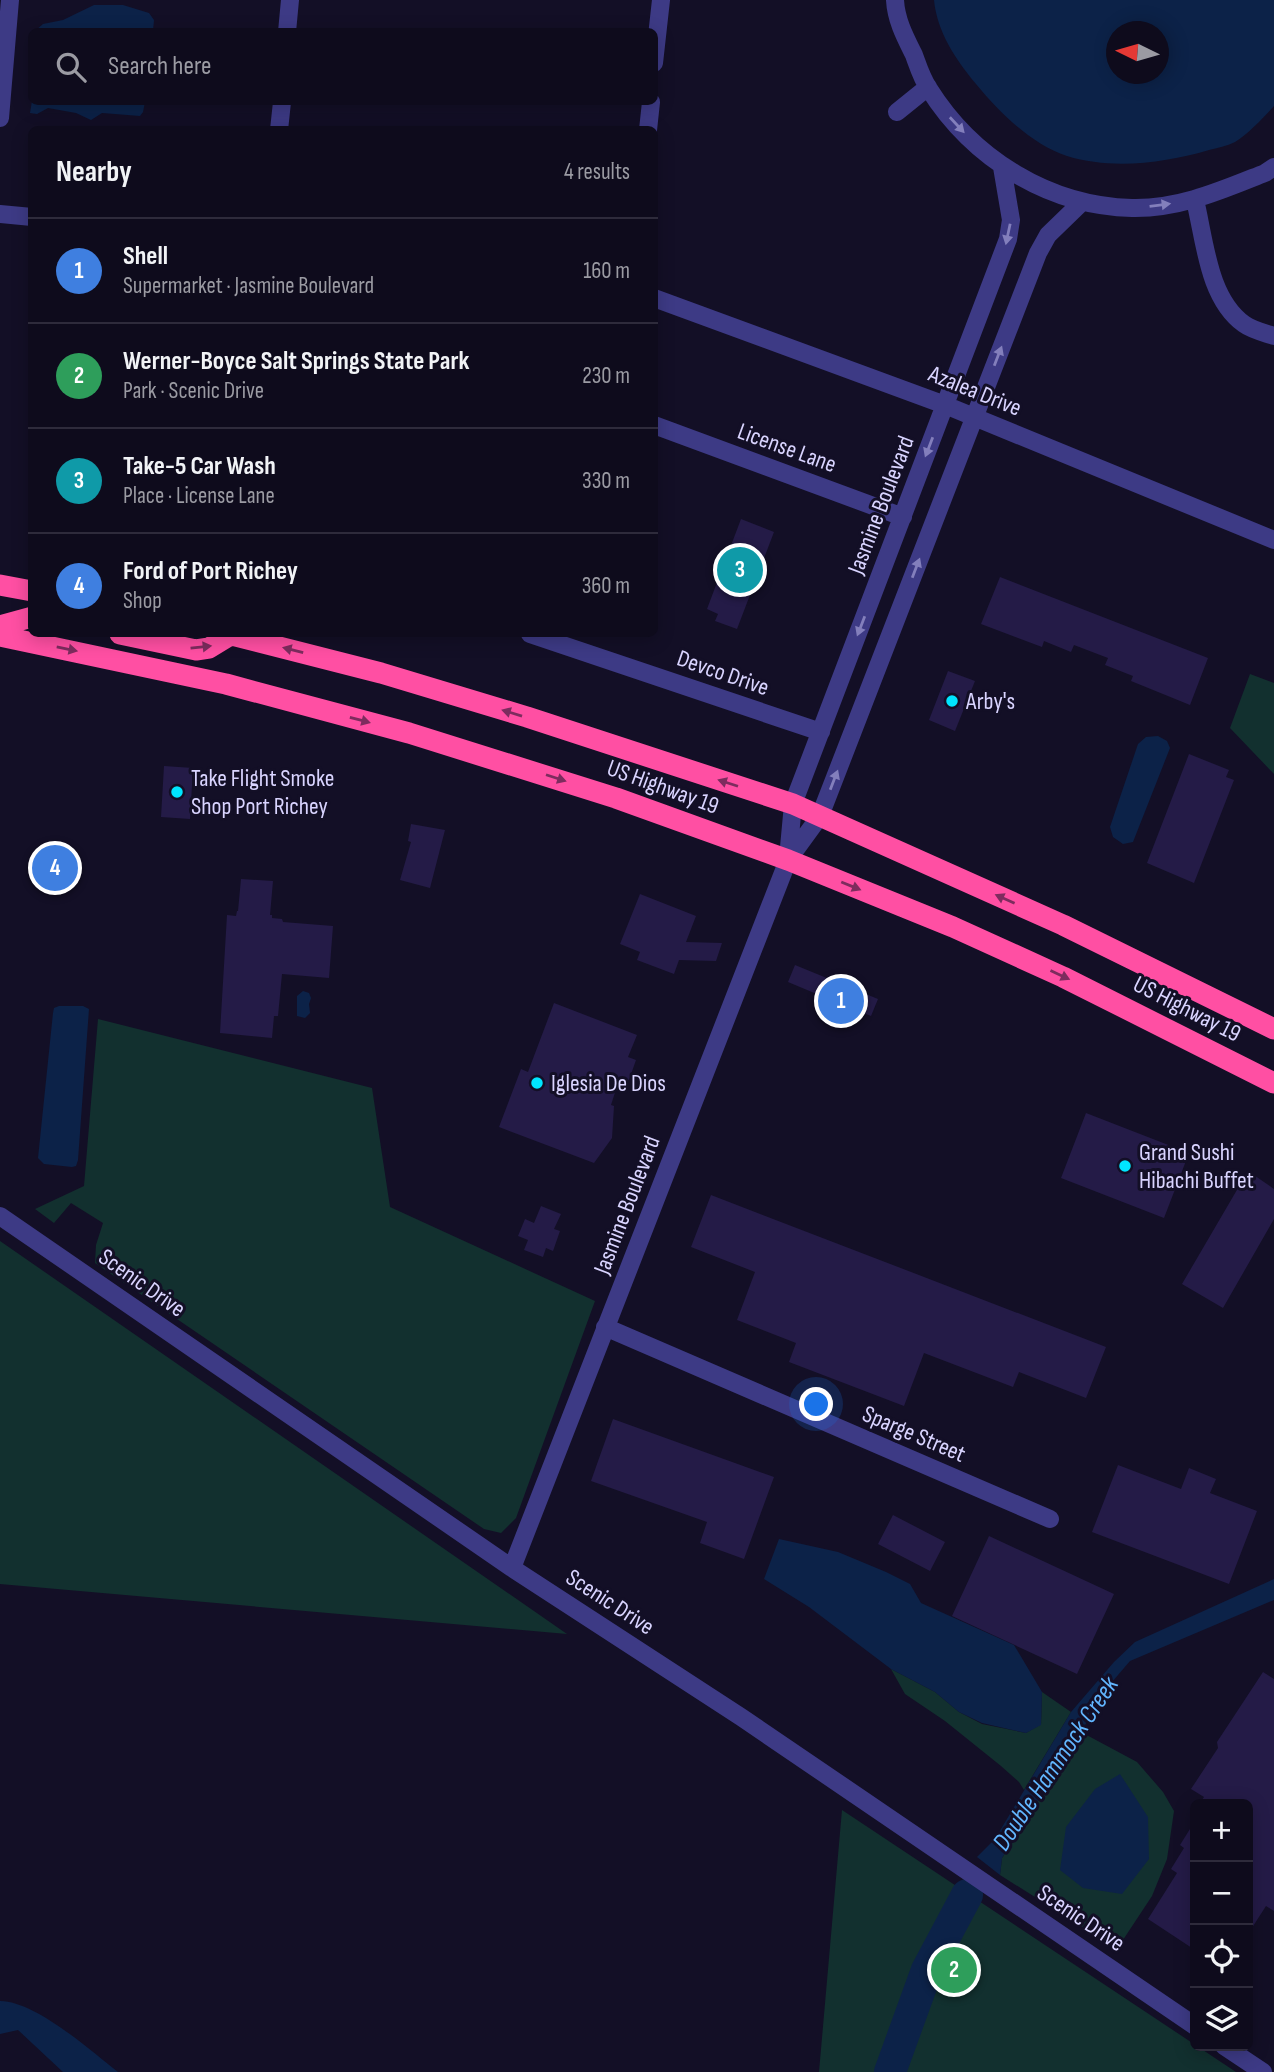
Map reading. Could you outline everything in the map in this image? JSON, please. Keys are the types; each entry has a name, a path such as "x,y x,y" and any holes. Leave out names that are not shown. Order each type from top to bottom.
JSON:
{"highway":[{"path":"0,584 28,590"},
{"path":"0,626 28,618"},
{"name":"US Highway 19","path":"0,636 226,684 409,733 616,798 788,860 953,927 1063,977 1274,1083"},
{"path":"134,637 196,650 209,648 226,637"},
{"name":"US Highway 19","path":"242,637 407,681 527,717 793,804 1063,925 1274,1029"}],"street":[{"path":"0,118 10,0"},
{"path":"287,28 290,0"},
{"path":"657,28 660,0"},
{"path":"895,0 896,15 928,88 951,120 1002,167 1081,203 1134,208 1195,200 1274,167"},
{"path":"897,112 928,88"},
{"path":"279,126 282,105"},
{"path":"648,126 651,105"},
{"name":"Jasmine Boulevard","path":"788,860 793,804 1008,239 1011,220 1002,167"},
{"path":"1195,200 1214,280 1224,305 1245,325 1274,336"},
{"name":"Jasmine Boulevard","path":"512,1568 788,860 820,816 1038,253 1048,235 1081,203"},
{"path":"0,214 28,217"},
{"name":"Azalea Drive","path":"658,299 945,405 1274,540"},
{"name":"License Lane","path":"658,426 903,517"},
{"path":"870,601 899,612"},
{"name":"Devco Drive","path":"539,637 821,732"},
{"name":"Scenic Drive","path":"0,1216 512,1568 752,1724 1190,2023"},
{"name":"Sparge Street","path":"606,1327 1050,1519"},
{"path":"1232,2051 1263,2072"}],"green space":[{"path":"1250,674 1274,683 1274,774 1230,728"},
{"path":"98,1019 372,1088 390,1207 595,1301 516,1518 501,1533 484,1529 95,1263 96,1245 103,1223 71,1203 54,1223 35,1209 84,1186"},
{"path":"0,1241 567,1634 0,1584"},
{"path":"891,1669 935,1692 959,1712 982,1724 1026,1733 1041,1724 1042,1692 1071,1712 1024,1790 1001,1766 945,1721 905,1694"},
{"path":"1081,1732 1137,1762 1163,1792 1174,1811 1167,1859 1152,1896 1117,1949 1000,1875 1002,1858"},
{"path":"842,1810 1190,2041 1190,2051 1204,2051 1236,2072 819,2072"}],"water":[{"path":"934,0 1274,0 1274,106 1235,142 1192,155 1120,164 1067,156 1029,136 985,95 955,55 939,23"},
{"path":"94,5 123,5 149,13 154,20 153,28 38,28 43,24 63,20"},
{"path":"31,105 144,105 140,116 102,113 91,120 76,113 48,108 37,114 30,113"},
{"path":"1158,736 1167,741 1170,748 1133,842 1123,844 1113,837 1110,827 1138,744 1146,737"},
{"path":"303,991 309,993 311,998 310,1013 305,1018 297,1016 297,996"},
{"path":"83,1006 89,1009 78,1160 76,1166 72,1167 44,1164 38,1158 53,1013 54,1008"},
{"path":"779,1539 838,1552 886,1572 910,1584 921,1603 1014,1645 1042,1692 1041,1725 1026,1733 982,1723 959,1712 935,1692 891,1669 809,1607 764,1579"},
{"path":"1274,1579 1274,1600 1130,1661 1112,1682 1002,1858 1000,1875 977,1857 995,1839 1071,1712 1135,1642"},
{"path":"1120,1774 1148,1817 1149,1859 1122,1894 1083,1888 1060,1870 1066,1827 1095,1789"},
{"path":"0,2001 14,2003 45,2018 118,2072 63,2072 18,2030 0,2034"}],"building":[{"path":"741,519 774,532 737,629 715,621 718,614 707,609"},
{"path":"1000,577 1208,658 1190,705 1131,681 1133,676 1105,665 1108,658 1074,645 1071,652 1044,641 1042,647 981,624"},
{"name":"Arby's","path":"948,671 975,681 955,731 929,720"},
{"path":"1189,754 1229,770 1226,777 1234,780 1194,883 1147,863"},
{"name":"Take Flight Smoke Shop Port Richey","path":"164,766 193,768 190,819 161,817"},
{"path":"411,824 445,830 430,888 400,880 411,842 408,841"},
{"path":"241,879 273,881 272,918 282,919 283,922 333,926 329,978 282,974 278,1016 274,1016 272,1038 220,1033 227,915 236,916 238,911"},
{"path":"640,894 696,916 686,942 722,943 716,961 679,960 674,974 637,960 640,952 620,944"},
{"path":"795,965 878,999 871,1016 849,1007 844,1019 826,1012 831,1000 788,982"},
{"name":"Iglesia De Dios","path":"554,1003 637,1035 628,1057 636,1060 629,1080 620,1077 611,1105 614,1106 612,1138 594,1163 499,1127 521,1069 528,1072"},
{"name":"Grand Sushi Hibachi Buffet","path":"1086,1113 1189,1153 1164,1218 1061,1178"},
{"path":"1248,1171 1274,1189 1274,1219 1223,1308 1182,1284"},
{"path":"711,1195 1106,1347 1086,1398 1019,1372 1013,1387 924,1353 904,1406 789,1362 796,1343 737,1320 755,1272 691,1247"},
{"path":"541,1206 561,1214 554,1229 560,1231 553,1251 546,1248 543,1257 524,1250 528,1240 518,1236 525,1219 534,1223"},
{"path":"613,1419 774,1477 744,1559 700,1543 707,1522 591,1481"},
{"path":"1118,1465 1181,1489 1189,1468 1216,1479 1210,1493 1257,1511 1229,1584 1092,1532"},
{"path":"893,1515 945,1542 930,1571 878,1544"},
{"path":"989,1536 1114,1594 1077,1674 952,1616"},
{"path":"1263,1672 1274,1679 1274,1911 1266,1906 1253,1926 1253,1799 1203,1799 1204,1797 1191,1789 1218,1748 1217,1742"},
{"path":"1190,1829 1190,1947 1148,1919 1177,1873 1171,1869 1184,1848 1180,1845"}],"waterway":[{"name":"Double Hammock Creek","path":"890,2072 927,1970 967,1895"}],"place":[{"name":"Take-5 Car Wash","path":"740,570"},
{"name":"Arby's","path":"952,701"},
{"name":"Take Flight Smoke Shop Port Richey","path":"177,792"},
{"name":"Ford of Port Richey","path":"55,868"},
{"name":"Shell","path":"841,1001"},
{"name":"Iglesia De Dios","path":"537,1083"},
{"name":"Grand Sushi Hibachi Buffet","path":"1125,1166"},
{"name":"Werner-Boyce Salt Springs State Park","path":"954,1970"}]}
